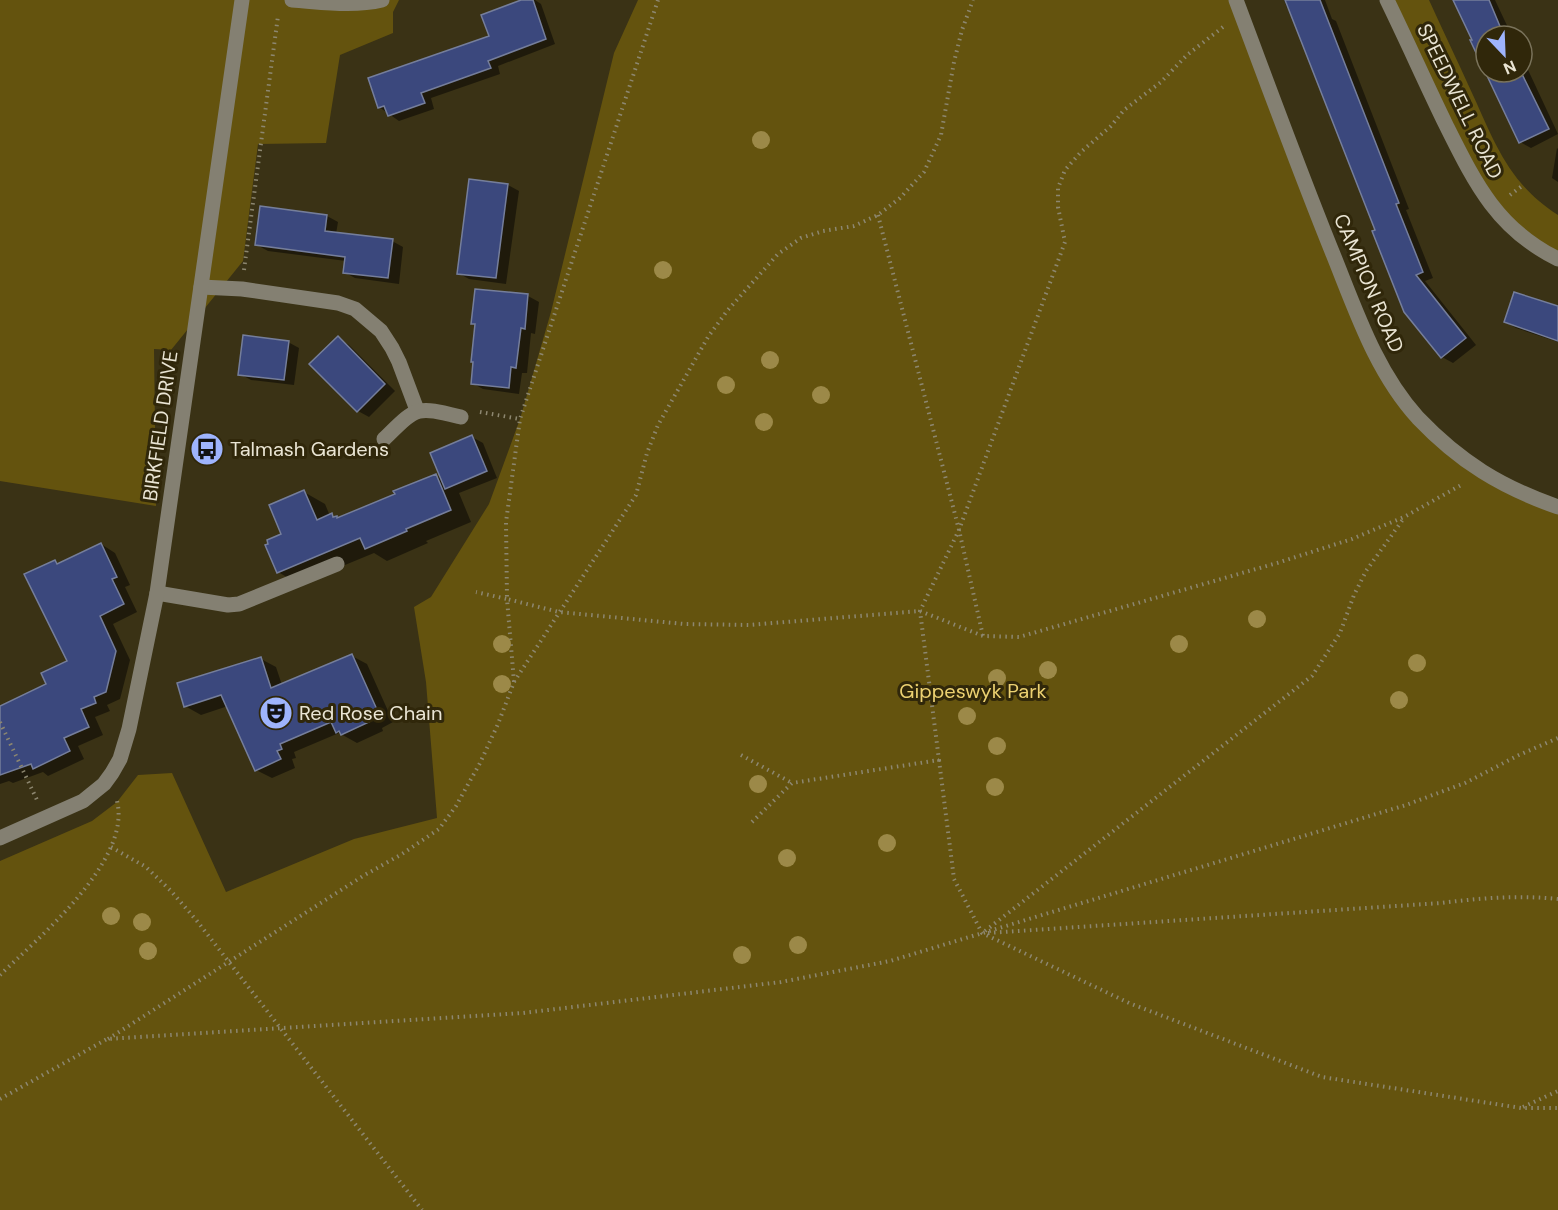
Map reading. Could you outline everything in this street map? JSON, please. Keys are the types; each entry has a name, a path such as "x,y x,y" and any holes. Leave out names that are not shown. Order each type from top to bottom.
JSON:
{"street":[{"name":"BIRKFIELD DRIVE","path":"0,838 83,801 104,784 116,766 124,746 138,691 157,593 242,0"},
{"path":"292,0 340,3 371,3 382,0"},
{"name":"SPEEDWELL ROAD","path":"1387,0 1468,171 1487,201 1511,228 1545,253 1558,259"},
{"name":"CAMPION ROAD","path":"1238,6 1372,351 1389,380 1417,416 1459,457 1482,473 1528,496 1558,507"},
{"path":"201,287 242,289 338,303 355,309 381,331 392,348 417,410"},
{"path":"384,439 417,410 432,410 461,417"},
{"path":"157,593 228,605 239,604 337,564"}],"path":[{"path":"514,682 507,599 506,522 520,419 657,0"},
{"path":"0,1099 108,1039 439,829 456,806 480,763 514,682 636,495 647,453 658,425 708,337 778,254 801,238 854,226 878,215 900,198 924,172 941,135 962,30 973,0"},
{"path":"1238,6 1161,82 1124,110 1111,126 1081,152 1065,170 1058,188 1058,207 1065,242 958,530 920,610 954,879 982,933 1129,1003 1322,1077 1521,1108 1558,1108"},
{"path":"242,289 279,12"},
{"path":"878,215 983,636"},
{"path":"461,417 466,410 520,419"},
{"path":"476,592 559,612 684,624 749,625 920,610 983,636 1006,637 1030,634 1352,539 1404,517 1482,473"},
{"path":"982,933 1312,676 1340,633 1366,571 1404,517"},
{"path":"0,722 46,819"},
{"path":"108,1039 522,1013 781,981 890,961 1416,802 1465,783 1558,738"},
{"path":"741,755 792,783"},
{"path":"752,822 792,783 939,760"},
{"path":"0,975 77,900 111,847 117,832 119,813 117,802 104,784"},
{"path":"111,847 146,867 171,891 230,960 422,1210"},
{"path":"982,933 1417,905 1475,899 1530,896 1558,899"},
{"path":"1521,1108 1558,1091"}],"green space":[{"path":"0,0 399,0 393,12 393,33 340,55 326,143 258,144 243,261 171,350 154,349 156,506 0,481"},
{"name":"Gippeswyk Park","path":"638,0 1236,0 1373,351 1440,440 1558,507 1558,1210 0,1210 0,861 92,821 117,802 138,775 172,773 226,892 354,839 437,818 426,682 414,607 431,597 489,504 520,419 551,312 614,53"},
{"path":"1387,0 1429,0 1505,161 1527,190 1558,215 1558,259 1501,219"}],"building":[{"path":"521,0 533,0 546,39 488,61 491,68 421,93 425,103 388,116 384,106 378,108 368,78 489,36 481,15"},
{"path":"1285,0 1320,0 1399,203 1396,204 1423,272 1416,275 1466,338 1441,358 1404,312 1372,231 1375,230"},
{"path":"1453,0 1489,0 1499,24 1474,24 1474,48 1470,40 1472,40"},
{"path":"1491,84 1527,84 1549,129 1519,143"},
{"path":"469,179 508,184 496,278 457,274"},
{"path":"260,206 327,215 325,231 393,239 388,278 343,273 345,257 255,245"},
{"path":"475,289 528,294 525,329 521,328 516,368 511,367 509,388 471,384 475,324 471,324"},
{"path":"1514,292 1558,306 1558,341 1504,322"},
{"path":"243,335 289,341 284,380 238,375"},
{"path":"338,336 385,384 357,412 309,364"},
{"path":"472,435 487,471 445,489 430,453"},
{"path":"436,474 451,510 365,549 360,538 277,573 265,545 268,544 267,540 281,534 269,505 304,490 317,520 332,513 333,517 337,516 337,518 395,494 393,491"},
{"path":"101,543 117,577 112,579 124,604 100,616 116,651 106,692 94,697 96,703 81,709 89,727 64,738 70,751 33,769 31,764 0,775 0,706 46,684 41,673 67,661 24,574 55,560 57,564"},
{"name":"Red Rose Chain","path":"352,654 379,714 367,719 369,722 341,735 339,731 336,733 331,722 280,744 282,749 277,751 281,759 255,771 221,695 184,707 177,683 261,657 271,688"}],"place":[{"name":"Talmash Gardens","path":"207,449"},
{"name":"Red Rose Chain","path":"276,713"}]}
